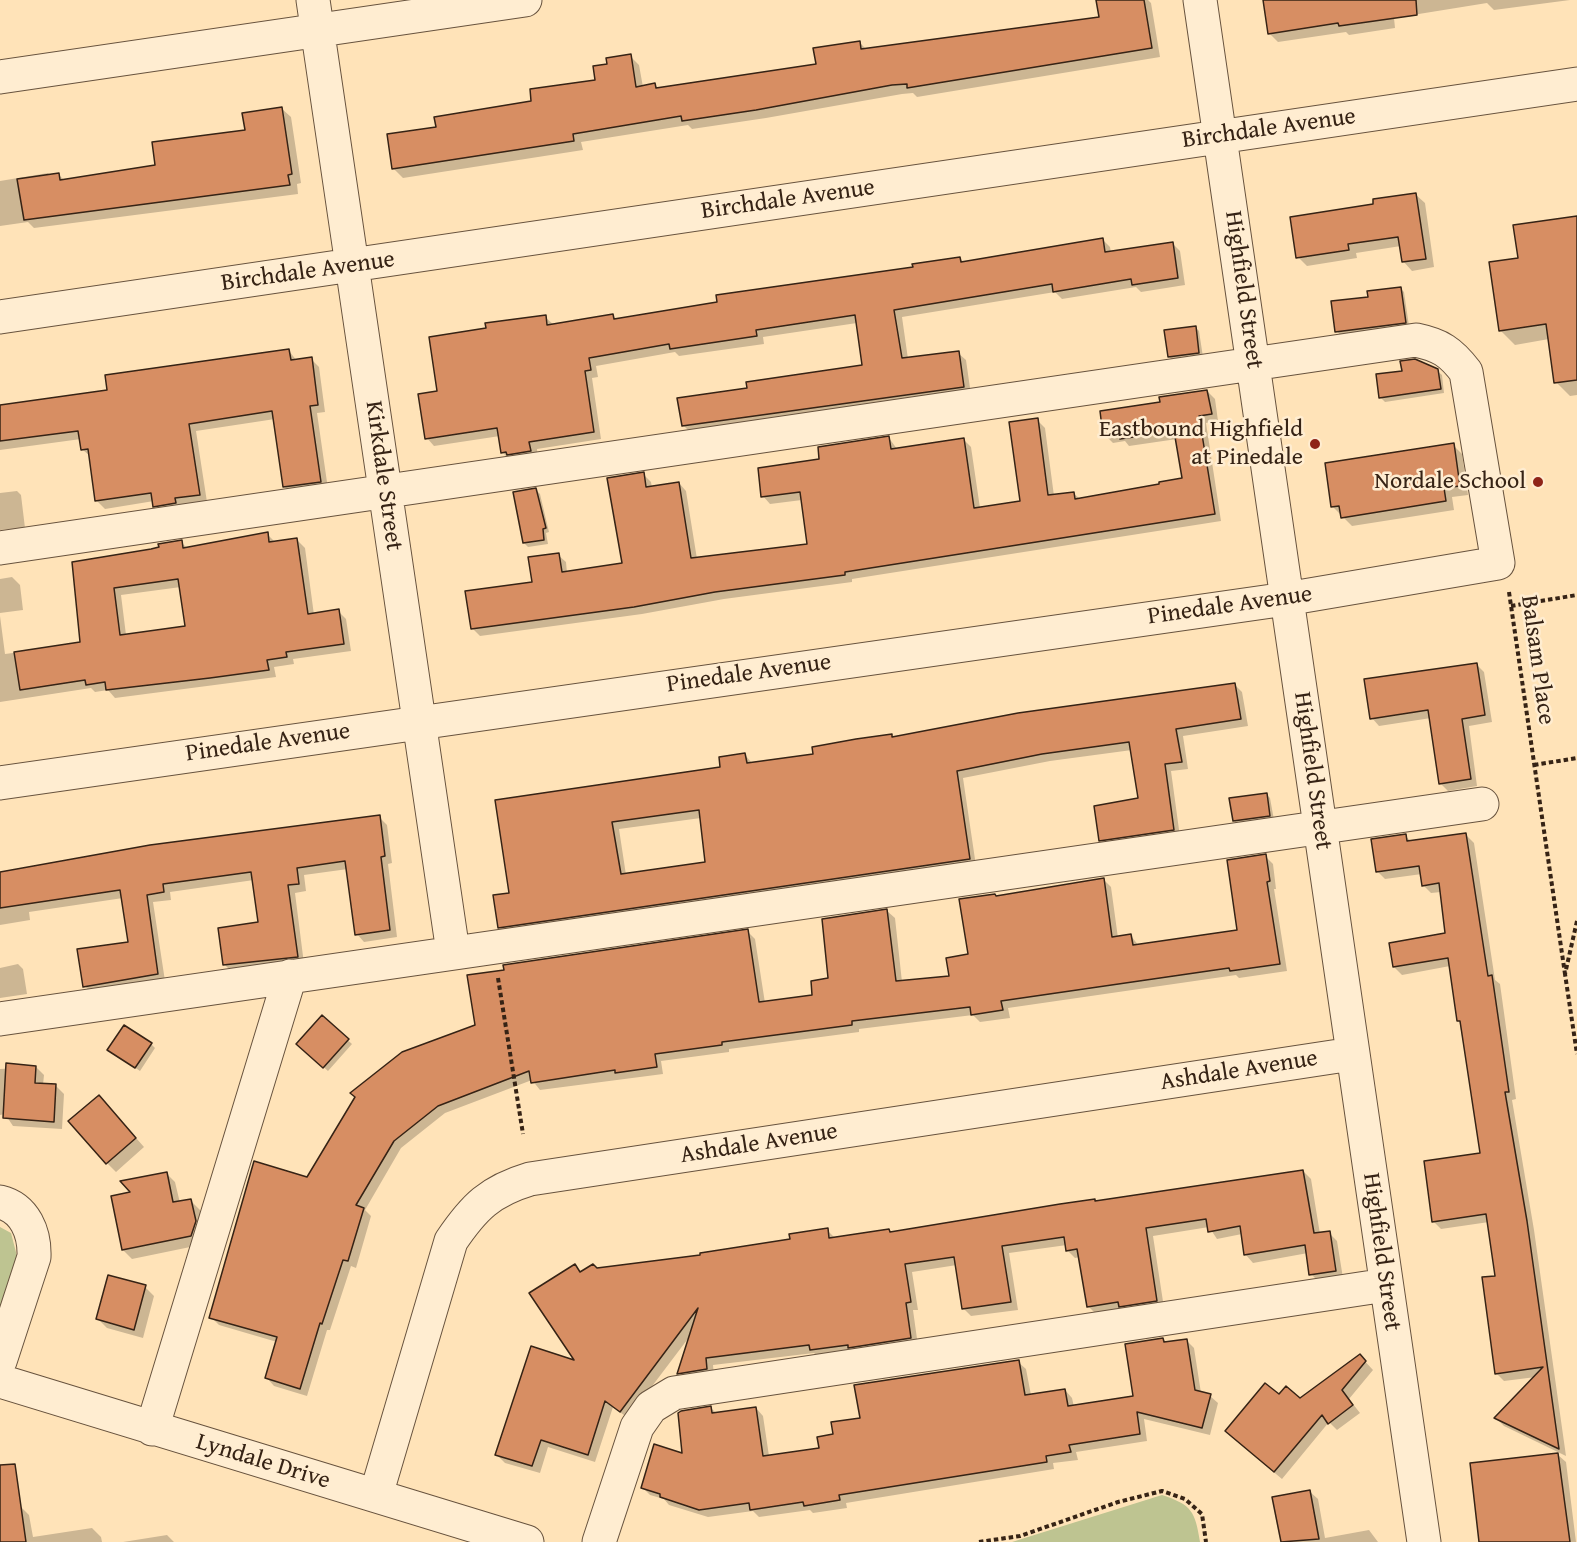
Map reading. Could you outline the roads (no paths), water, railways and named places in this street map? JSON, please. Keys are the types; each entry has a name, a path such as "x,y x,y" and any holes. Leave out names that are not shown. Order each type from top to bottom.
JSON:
{"street":[{"path":"0,77 315,15 525,0"},
{"name":"Highfield Street","path":"1200,0 1222,136 1286,598 1424,1542"},
{"name":"Kirkdale Street","path":"315,15 453,952"},
{"name":"Birchdale Avenue","path":"0,317 1577,84"},
{"name":"Pinedale Avenue","path":"0,783 1286,598 1498,563 1471,393 1466,372 1451,353 1436,344 1416,340 1253,365"},
{"path":"0,548 1253,365"},
{"path":"0,1019 1482,804"},
{"path":"152,1429 290,976"},
{"name":"Ashdale Avenue","path":"376,1496 450,1241 468,1216 488,1196 509,1185 530,1179 1353,1054"},
{"path":"0,1202 19,1211 27,1222 34,1244 34,1257 0,1361"},
{"path":"599,1542 637,1427 651,1407 674,1393 1386,1285"},
{"name":"Lyndale Drive","path":"0,1381 527,1542"}],"place":[{"name":"Eastbound Highfield at Pinedale","path":"1315,444"},
{"name":"Nordale School","path":"1538,482"}]}
